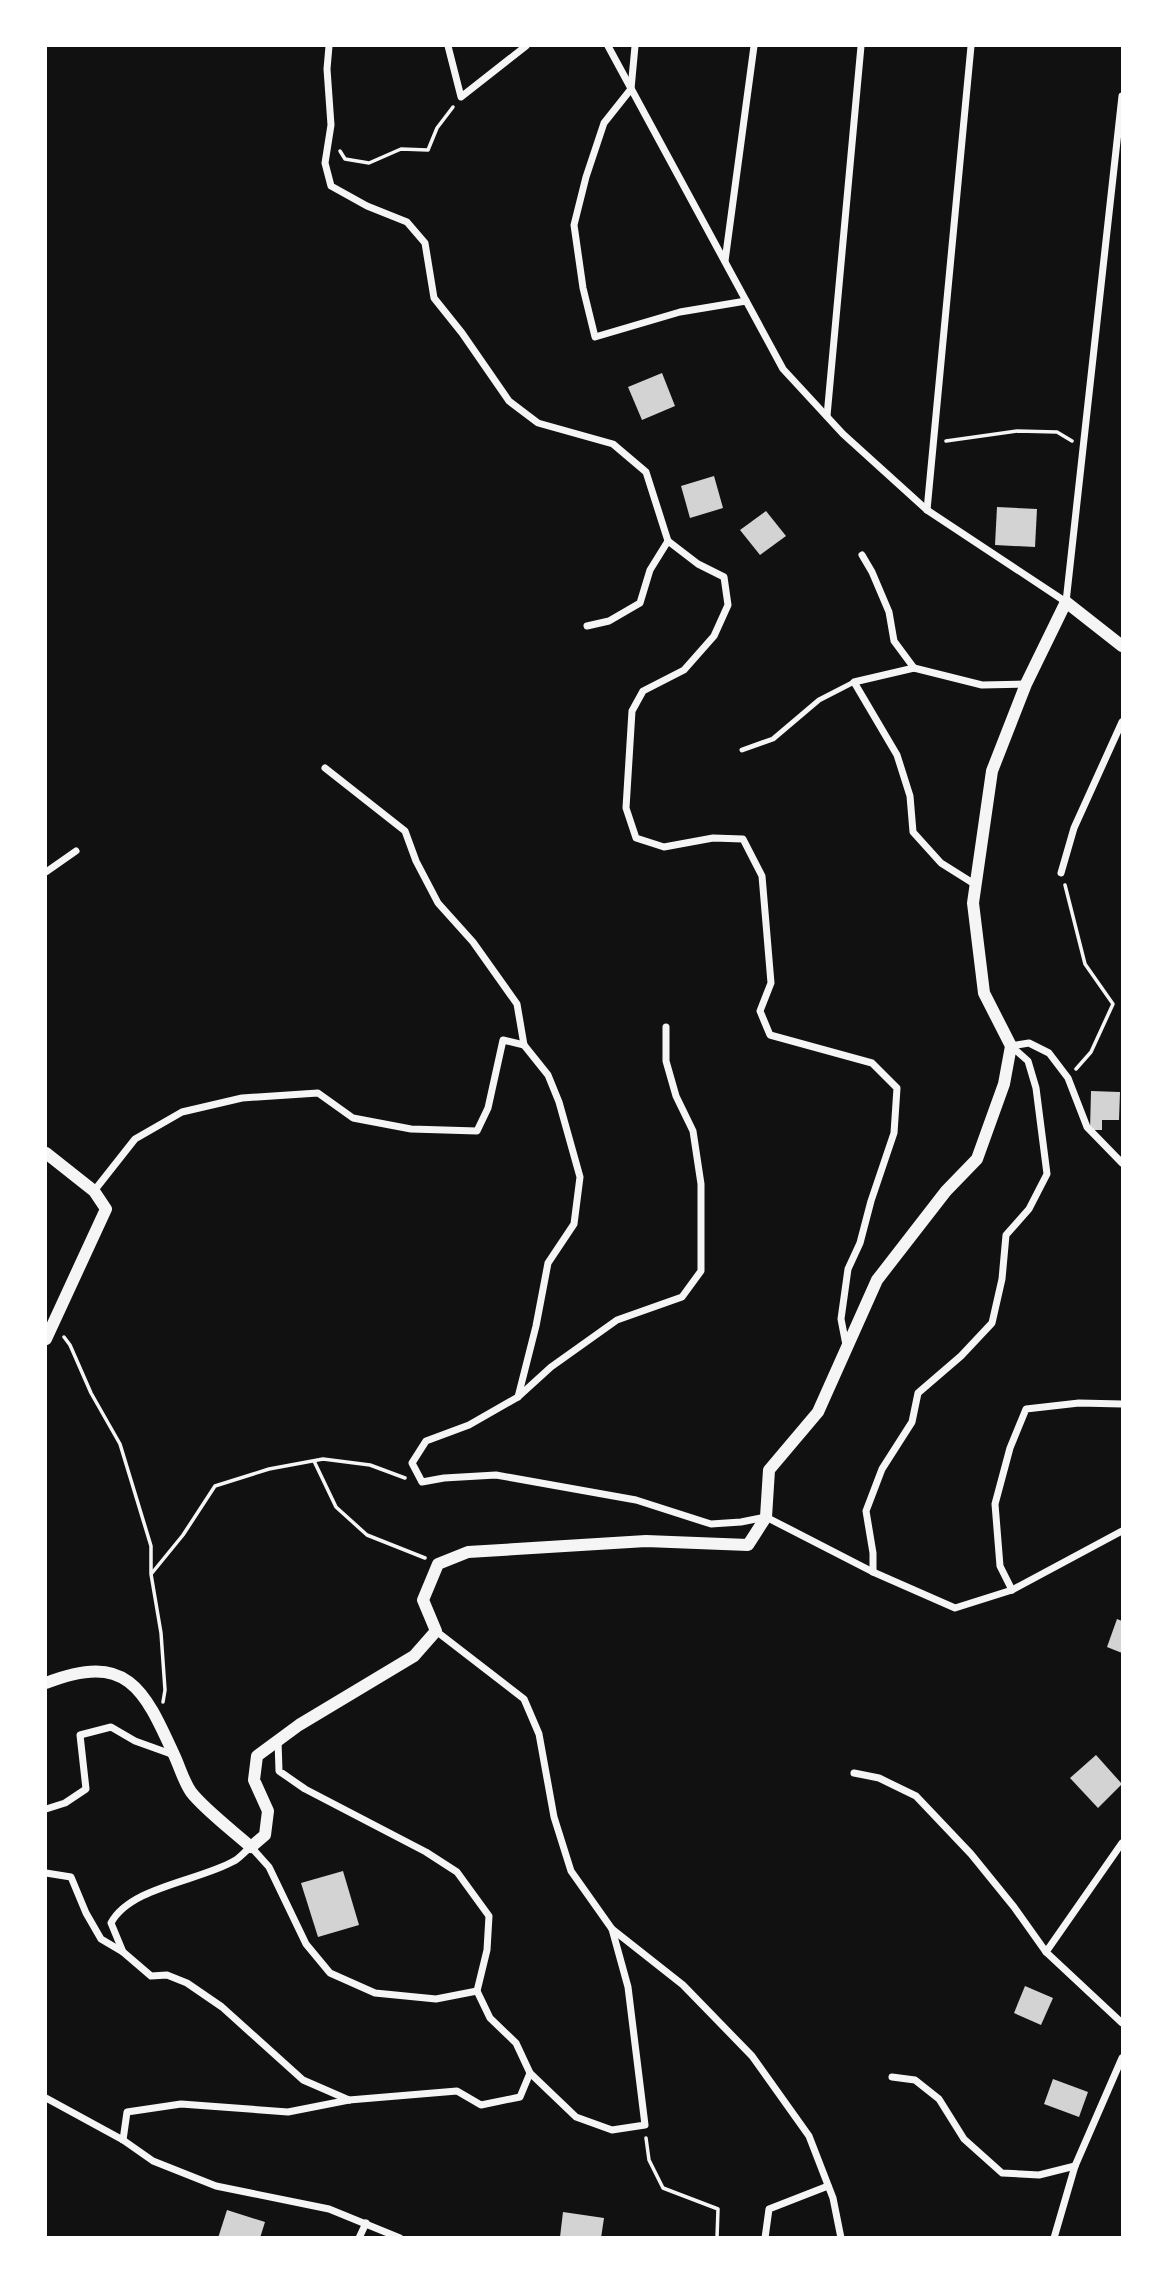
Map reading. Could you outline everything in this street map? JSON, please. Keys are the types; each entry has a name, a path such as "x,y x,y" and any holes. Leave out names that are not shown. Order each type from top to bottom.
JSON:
{"street":[{"path":"329,46 327,69 330,133 326,163 331,186 367,206 407,222 425,243 434,298 509,401 538,422 613,444 646,472 668,541 698,564 724,577 728,605 714,636 684,670 643,691 632,711 626,808 636,838 664,847 713,838 743,839 762,876 771,983 760,1011 770,1035 872,1063 897,1088 894,1133 860,1243 848,1269 841,1319 847,1349"},
{"path":"447,46 461,97 526,46"},
{"path":"608,46 783,369 827,416 927,510 1066,602 1122,646"},
{"path":"635,46 631,89 604,123 574,225 583,288 595,337 680,312 746,301"},
{"path":"724,261 754,46"},
{"path":"827,416 861,46"},
{"path":"927,510 971,46"},
{"path":"873,1572 873,1553 866,1511 882,1469 912,1422 918,1393 961,1356 992,1323 1002,1279 1006,1235 1029,1209 1047,1174 1036,1088 1028,1062 1011,1046 984,993 973,903 992,771 1026,684 1066,602 1122,96"},
{"path":"587,626 609,621 640,603 650,570 668,541"},
{"path":"862,555 889,612 894,641 914,668"},
{"path":"976,884 941,863 913,832 910,796 897,755 854,682 914,668 982,685 1026,684"},
{"path":"1061,873 1074,828 1122,722"},
{"path":"325,768 405,831 416,861 438,903 474,943 517,1004 524,1045 548,1075 573,1146 580,1177 574,1224 548,1263 518,1397"},
{"path":"46,872 76,851"},
{"path":"666,1027 666,1060 676,1096 693,1131 701,1184 701,1271 682,1297 617,1320 551,1367 518,1397 469,1425 426,1441 412,1463 422,1482 496,1475 636,1500 711,1524 766,1517 873,1572 955,1608 1012,1590 1122,1531"},
{"path":"94,1191 135,1139 182,1112 242,1098 318,1093 353,1118 411,1129 477,1130 488,1108 503,1040 524,1045"},
{"path":"1011,1046 1029,1044 1049,1053 1068,1078 1087,1126 1122,1163"},
{"path":"841,2238 828,2186 809,2136 752,2056 683,1984 612,1929 571,1871 554,1817 539,1734 524,1699 436,1631 423,1600 438,1564 468,1552 646,1541 748,1545 766,1517 769,1471 818,1412 877,1280 946,1191 977,1159 1004,1084 1011,1046"},
{"path":"46,1153 94,1191 106,1209 46,1339"},
{"path":"1012,1590 1000,1566 995,1504 1010,1448 1026,1409 1079,1403 1122,1404"},
{"path":"123,1952 111,1923 117,1911 146,1895 235,1861 265,1835 268,1811 254,1780 257,1756 299,1725 414,1656 436,1631"},
{"path":"46,1683 72,1672 110,1671 137,1687 160,1725 191,1791 269,1867 306,1944 330,1973 375,1993 436,1999 477,1991"},
{"path":"46,1809 65,1803 86,1789 80,1735 111,1727 135,1741 175,1756"},
{"path":"278,1740 279,1771 305,1789 426,1852 457,1872 489,1916 487,1951 477,1991 490,2018 516,2043 530,2073 576,2118 612,2130 645,2125 628,1987 612,1929"},
{"path":"854,1773 879,1778 916,1796 971,1854 1046,1952 1122,2023"},
{"path":"1046,1952 1122,1843"},
{"path":"46,1873 71,1877 86,1913 101,1939 123,1952 150,1976 167,1975 187,1983 222,2007 303,2080 349,2100"},
{"path":"1054,2238 1075,2166 1122,2058"},
{"path":"123,2140 127,2112 181,2104 288,2112 349,2100 457,2091 481,2105 520,2097 530,2073"},
{"path":"892,2077 915,2080 939,2099 964,2138 1002,2173 1039,2175 1075,2166"},
{"path":"46,2098 123,2140 153,2161 215,2186 329,2209 400,2238"},
{"path":"765,2238 769,2209 828,2186"},
{"path":"359,2238 366,2223"}],"lane":[{"path":"742,750 773,739 820,701 854,682"}],"path":[{"path":"330,133 345,159 369,163 401,149 428,150 437,128 461,97"},
{"path":"934,443 1017,430 1057,432 1083,448"},
{"path":"1061,873 1085,964 1113,1004 1091,1052 1068,1078"},
{"path":"53,1325 71,1345 91,1393 120,1444 150,1546 150,1574 161,1633 165,1690 160,1725"},
{"path":"150,1574 183,1535 215,1486 269,1469 324,1459 370,1465 403,1478 422,1482"},
{"path":"314,1461 336,1507 367,1535 438,1564"},
{"path":"645,2125 649,2160 663,2188 718,2209 717,2238"}],"building":[{"path":"662,373 675,406 642,420 628,387"},
{"path":"714,476 723,508 690,518 681,486"},
{"path":"997,507 1037,509 1035,547 995,545"},
{"path":"766,511 786,536 760,555 740,530"},
{"path":"1091,1091 1120,1092 1119,1120 1102,1120 1102,1130 1090,1130"},
{"path":"1117,1619 1122,1621 1122,1653 1107,1647"},
{"path":"1096,1755 1122,1784 1098,1808 1070,1778"},
{"path":"343,1871 359,1925 318,1937 301,1883"},
{"path":"1025,1986 1053,1998 1041,2025 1014,2013"},
{"path":"1053,2079 1088,2092 1079,2117 1044,2104"},
{"path":"227,2210 265,2222 260,2238 218,2238"},
{"path":"563,2212 604,2218 601,2238 560,2237"}]}
